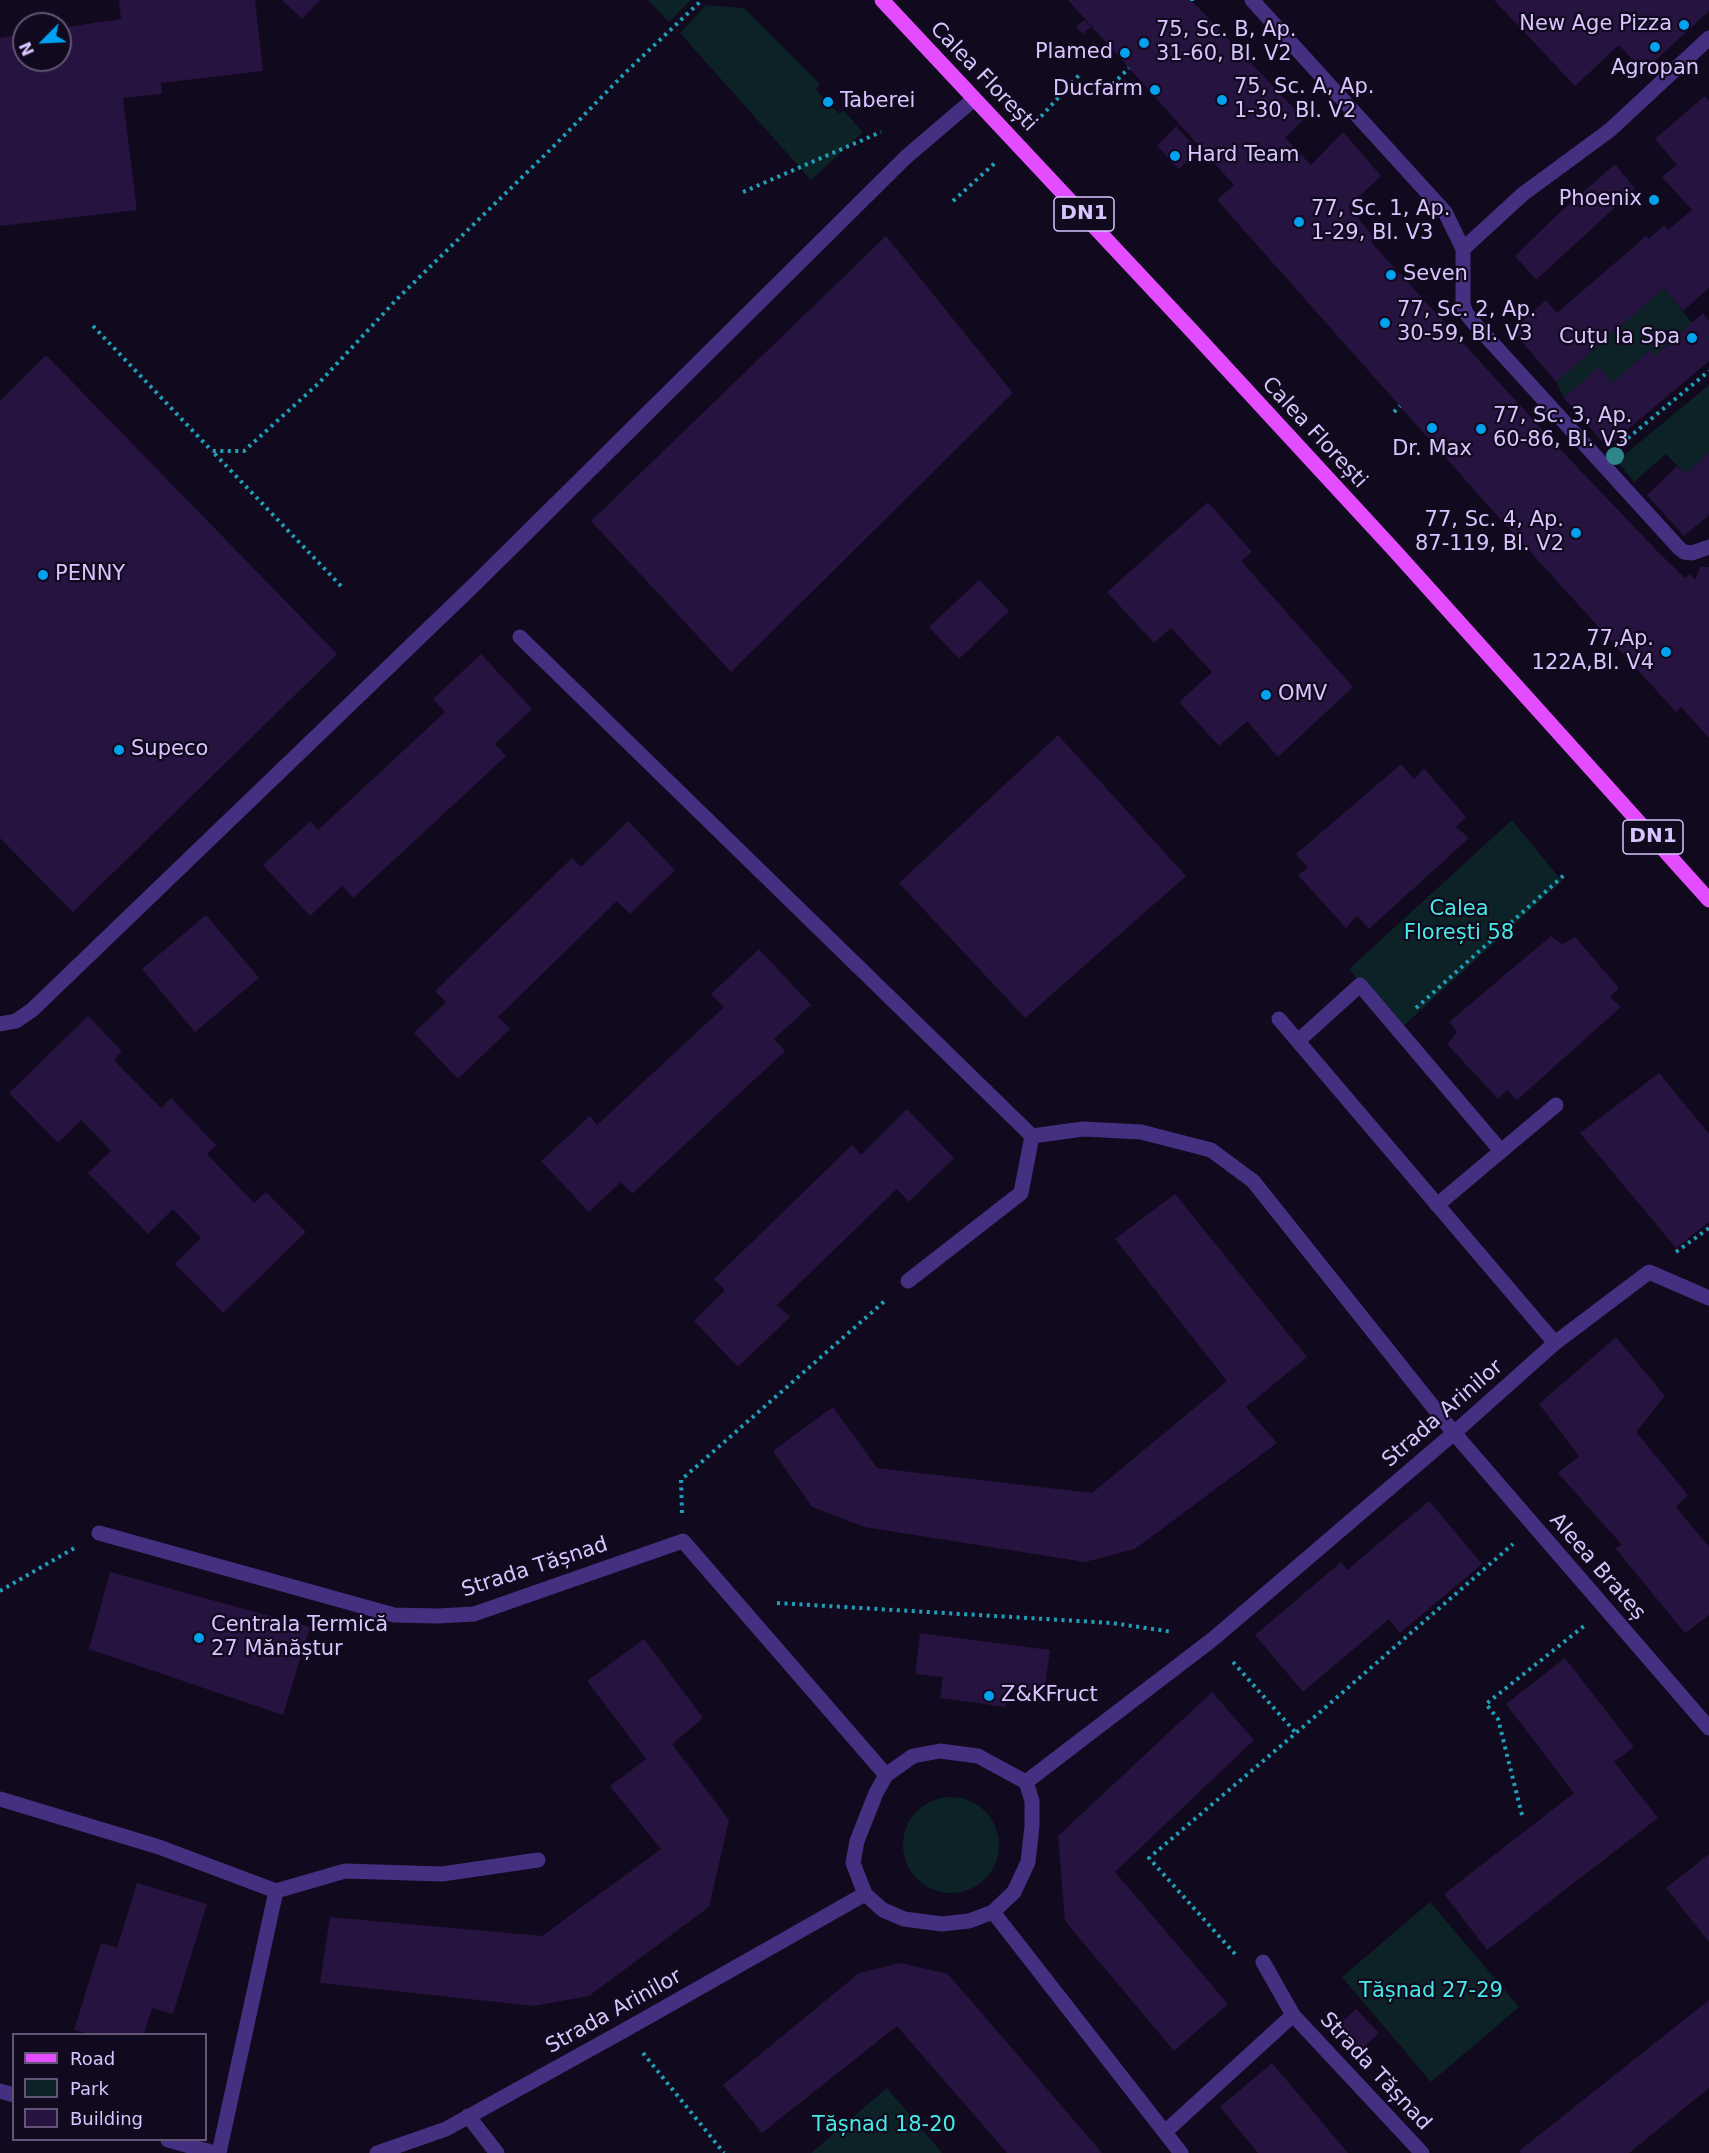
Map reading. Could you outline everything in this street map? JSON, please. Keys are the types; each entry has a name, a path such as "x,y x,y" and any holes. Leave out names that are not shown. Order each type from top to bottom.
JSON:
{"main road":[{"name":"Calea Florești","path":"882,0 1281,428 1709,900"}],"street":[{"path":"1252,0 1445,212 1463,249 1463,304 1466,313 1601,460 1659,528 1684,552 1692,553 1709,547"},
{"path":"1463,249 1524,194 1610,130 1709,38"},
{"path":"0,1024 16,1021 32,1011 476,583 906,157 974,99"},
{"path":"520,637 1032,1136 1021,1193 908,1281"},
{"path":"1298,1041 1360,985 1501,1151"},
{"path":"1279,1019 1555,1343"},
{"path":"1437,1205 1556,1105"},
{"name":"Aleea Brateș","path":"1032,1136 1083,1129 1141,1132 1211,1149 1253,1181 1454,1433 1709,1728"},
{"name":"Strada Arinilor","path":"1026,1782 1213,1638 1454,1433 1555,1343 1649,1272 1709,1298"},
{"name":"Strada Tășnad","path":"99,1533 394,1615 437,1616 474,1614 683,1541"},
{"path":"683,1541 886,1775"},
{"path":"940,1751 978,1756 1026,1782 1032,1801 1028,1862 1014,1892 993,1912 969,1921 942,1924 904,1919 883,1910 865,1894 853,1863 857,1841 876,1793 886,1775 913,1756 940,1751"},
{"path":"0,1799 159,1847 276,1891 345,1871 442,1874 538,1860"},
{"path":"219,2153 276,1891"},
{"name":"Strada Arinilor","path":"377,2153 446,2129 625,2031 865,1894"},
{"path":"993,1912 1181,2153"},
{"path":"1263,1962 1293,2015"},
{"name":"Strada Tășnad","path":"1165,2133 1293,2015 1422,2153"},
{"path":"468,2116 497,2153"},
{"path":"175,2141 215,2153"}],"path":[{"path":"212,452 244,450 319,383 406,291 626,72 702,0"},
{"path":"1102,95 1129,68"},
{"path":"743,192 881,132"},
{"path":"93,326 341,586"},
{"path":"1601,460 1709,371"},
{"path":"1394,412 1400,406"},
{"path":"1595,631 1598,625"},
{"path":"1395,1027 1564,875"},
{"path":"683,1541 681,1480 908,1281"},
{"path":"1236,1955 1149,1858 1534,1526"},
{"path":"0,1591 99,1533"},
{"path":"734,1600 1112,1623 1213,1638 1296,1733"},
{"path":"1522,1815 1498,1719 1486,1704 1606,1608"},
{"path":"625,2031 724,2153"}],"green space":[{"path":"648,0 691,0 669,22"},
{"path":"706,5 744,8 820,84 816,90 839,114 843,110 863,132 811,180 680,33"},
{"path":"1664,288 1692,323 1655,356 1650,350 1612,383 1599,368 1564,398 1556,382"},
{"path":"1709,385 1709,453 1685,474 1666,454 1634,482 1617,461"},
{"name":"Calea Florești 58","path":"1512,820 1562,881 1399,1030 1349,969"},
{"path":"951,1797 969,1801 985,1811 995,1827 999,1845 995,1863 985,1879 969,1889 951,1893 933,1889 917,1879 907,1863 903,1845 907,1827 917,1811 933,1801"},
{"name":"Tășnad 27-29","path":"1430,1902 1519,2007 1431,2082 1342,1977"},
{"name":"Tășnad 18-20","path":"887,2088 942,2153 811,2153"}],"building":[{"path":"119,0 255,0 263,71 161,83 162,94 123,98 137,210 0,226 0,38 12,36 12,72 72,72 72,26 121,19"},
{"path":"282,0 320,0 302,19"},
{"path":"1068,0 1191,0 1304,119 1285,138 1311,165 1343,132 1381,176 1348,207 1374,237 1371,242 1558,447 1661,555 1685,578 1690,574 1695,580 1700,567 1709,567 1709,738 1681,707 1676,712 1493,511 1217,200 1234,185"},
{"path":"1494,0 1709,0 1709,11 1644,71 1619,45 1575,86"},
{"path":"1084,20 1091,27 1083,34 1076,27"},
{"path":"1705,96 1709,101 1709,288 1683,311 1664,288 1556,382 1512,330 1546,300 1557,313 1646,236 1649,239 1664,225 1668,230 1692,210 1662,177 1677,165 1655,139"},
{"path":"1176,126 1198,151 1179,169 1157,146"},
{"path":"1615,164 1635,189 1536,280 1515,256"},
{"path":"886,236 1013,393 731,672 591,521"},
{"path":"1703,313 1709,321 1709,361 1607,447 1564,398 1599,367 1612,383 1650,350 1655,356"},
{"name":"Supeco","path":"46,355 337,654 73,912 0,838 0,401"},
{"path":"1709,453 1709,515 1684,536 1647,495 1677,466 1685,474"},
{"path":"1208,502 1252,552 1241,561 1353,687 1278,757 1247,721 1219,746 1179,702 1212,672 1171,628 1154,643 1107,592"},
{"path":"979,580 1009,611 959,659 929,627"},
{"path":"481,654 532,709 495,744 506,756 353,898 342,886 310,916 263,865 310,821 318,830 445,712 433,699"},
{"path":"1058,735 1186,876 1025,1018 899,883"},
{"path":"1401,764 1414,779 1424,768 1466,817 1456,827 1469,838 1369,929 1357,916 1346,928 1298,875 1308,868 1296,854"},
{"path":"628,821 675,870 630,914 617,901 498,1017 510,1029 458,1079 414,1033 446,1002 435,991 572,858 581,867"},
{"path":"206,915 259,978 195,1032 142,969"},
{"path":"1551,936 1562,944 1575,937 1619,988 1610,997 1621,1007 1517,1100 1507,1090 1498,1099 1447,1044 1457,1032 1449,1022"},
{"path":"759,949 811,1005 774,1039 785,1051 632,1194 621,1182 589,1212 541,1161 590,1116 597,1125 724,1007 711,994"},
{"path":"88,1016 122,1051 114,1060 161,1108 171,1098 216,1145 207,1154 254,1203 266,1192 306,1232 223,1313 175,1264 201,1238 173,1209 148,1234 88,1173 111,1151 81,1120 58,1143 9,1093"},
{"path":"1659,1073 1709,1134 1709,1222 1676,1248 1580,1133"},
{"path":"907,1109 954,1158 909,1202 897,1189 777,1305 790,1317 738,1367 694,1321 725,1290 714,1279 852,1145 861,1155"},
{"path":"1175,1194 1307,1357 1246,1407 1277,1443 1135,1549 1085,1562 864,1527 812,1507 773,1451 833,1407 877,1468 1092,1493 1227,1381 1115,1239"},
{"path":"1616,1337 1665,1396 1636,1432 1688,1495 1676,1507 1709,1547 1709,1615 1685,1633 1615,1548 1622,1545 1558,1473 1579,1456 1539,1404"},
{"path":"1429,1501 1482,1564 1400,1633 1389,1619 1303,1692 1255,1635 1341,1562 1347,1570"},
{"name":"Centrala Termică 27 Mănăștur","path":"110,1572 310,1627 283,1715 89,1649"},
{"path":"920,1633 1050,1650 1044,1694 1008,1689 1006,1707 940,1698 943,1677 915,1674"},
{"path":"644,1639 703,1718 672,1744 729,1820 709,1907 589,1996 534,2006 320,1983 330,1917 542,1936 661,1849 610,1786 646,1759 587,1681"},
{"path":"1565,1658 1634,1747 1614,1762 1658,1818 1487,1950 1444,1894 1574,1793 1506,1704"},
{"path":"1212,1692 1254,1740 1115,1872 1228,2004 1174,2051 1065,1921 1058,1836"},
{"path":"1709,1854 1709,1942 1666,1888"},
{"path":"137,1883 207,1904 173,2014 152,2008 144,2033 86,2033 74,2030 101,1943 117,1948"},
{"path":"900,1963 948,1974 1102,2153 1007,2153 897,2026 762,2133 723,2085 859,1973"},
{"path":"1709,2000 1709,2088 1629,2153 1521,2153 1519,2151"},
{"path":"1356,2009 1379,2033 1356,2055 1333,2030"},
{"path":"1272,2063 1348,2153 1258,2153 1220,2107"}],"place":[{"name":"New Age Pizza","path":"1684,25"},
{"name":"75, Sc. B, Ap. 31-60, Bl. V2","path":"1144,43"},
{"name":"Agropan","path":"1655,47"},
{"name":"Plamed","path":"1125,53"},
{"name":"Ducfarm","path":"1155,90"},
{"name":"75, Sc. A, Ap. 1-30, Bl. V2","path":"1222,100"},
{"name":"Taberei","path":"828,102"},
{"name":"Hard Team","path":"1175,156"},
{"name":"Phoenix","path":"1654,200"},
{"name":"77, Sc. 1, Ap. 1-29, Bl. V3","path":"1299,222"},
{"name":"Seven","path":"1391,275"},
{"name":"77, Sc. 2, Ap. 30-59, Bl. V3","path":"1385,323"},
{"name":"Cuțu la Spa","path":"1692,338"},
{"name":"Dr. Max","path":"1432,428"},
{"name":"77, Sc. 3, Ap. 60-86, Bl. V3","path":"1481,429"},
{"name":"77, Sc. 4, Ap. 87-119, Bl. V2","path":"1576,533"},
{"name":"PENNY","path":"43,575"},
{"name":"77,Ap. 122A,Bl. V4","path":"1666,652"},
{"name":"OMV","path":"1266,695"},
{"name":"Supeco","path":"119,750"},
{"name":"Centrala Termică 27 Mănăștur","path":"199,1638"},
{"name":"Z&KFruct","path":"989,1696"}]}
